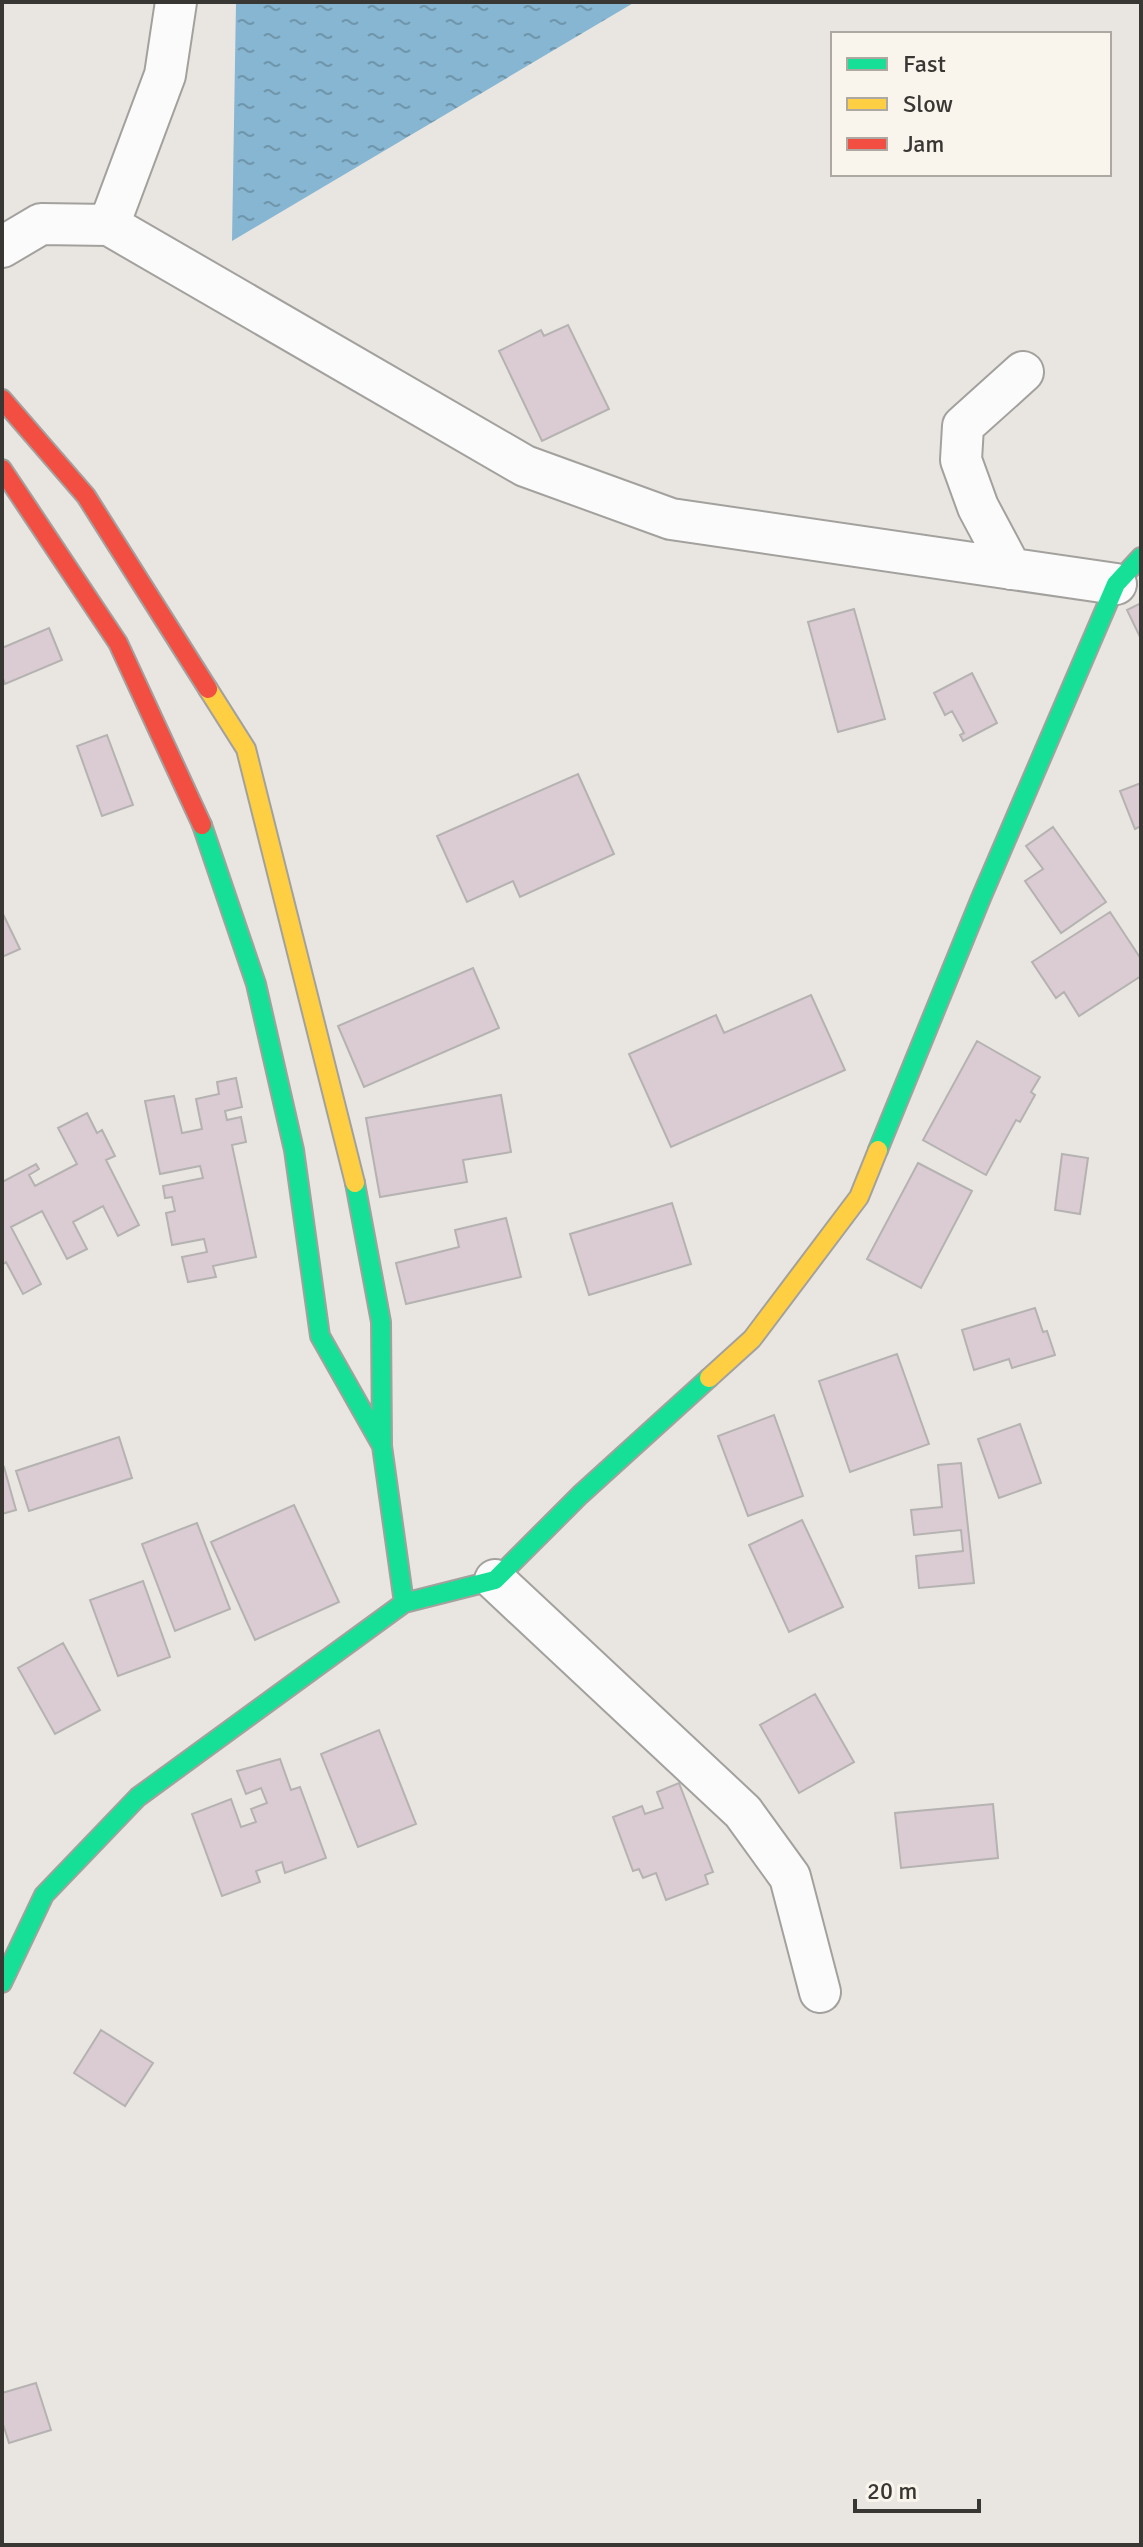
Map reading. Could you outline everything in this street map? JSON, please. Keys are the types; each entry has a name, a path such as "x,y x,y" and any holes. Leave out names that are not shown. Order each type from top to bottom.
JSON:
{"main road":[{"path":"2,399 86,496 246,749 356,1189 381,1322 382,1446 404,1603"},
{"path":"2,469 118,643 200,820 256,984 294,1150 320,1336 382,1446"},
{"path":"2,1983 44,1895 138,1797 404,1603 495,1580 580,1495 752,1339 859,1197 981,898 1129,571"}],"street":[{"path":"109,225 165,75 176,2"},
{"path":"2,247 41,224 109,225 525,466 671,519 1011,569 1129,571"},
{"path":"1011,569 978,507 961,460 963,426 1023,372"},
{"path":"495,1580 743,1812 790,1877 820,1992"}],"water":[{"path":"236,2 635,2 232,241"}],"building":[{"path":"568,325 609,409 542,441 499,351 541,330 544,336"},
{"path":"1141,603 1141,639 1127,610"},
{"path":"854,609 885,719 838,732 808,622"},
{"path":"49,628 62,660 5,684 2,648"},
{"path":"972,673 997,723 963,741 960,735 964,733 952,711 945,715 934,693"},
{"path":"107,735 133,805 102,816 77,746"},
{"path":"578,774 614,854 520,897 513,881 467,902 437,836"},
{"path":"1141,783 1141,826 1135,829 1120,791"},
{"path":"1053,827 1106,902 1061,933 1025,881 1043,869 1026,846"},
{"path":"2,912 20,949 2,957"},
{"path":"1110,912 1141,959 1141,976 1079,1016 1064,992 1056,998 1032,962"},
{"path":"473,968 499,1028 364,1087 338,1026"},
{"path":"811,995 845,1070 671,1147 629,1054 716,1015 724,1033"},
{"path":"977,1041 1040,1077 1031,1092 1035,1095 1020,1122 1016,1120 986,1175 923,1140"},
{"path":"236,1078 242,1107 225,1111 227,1120 241,1117 246,1142 232,1145 256,1257 213,1266 216,1277 188,1282 182,1257 207,1252 204,1239 172,1245 166,1213 175,1211 172,1197 165,1198 163,1186 203,1178 200,1166 160,1174 145,1101 174,1096 182,1133 202,1129 196,1099 219,1094 217,1082"},
{"path":"501,1095 511,1152 463,1160 467,1182 380,1197 366,1118"},
{"path":"87,1113 97,1133 102,1130 115,1156 106,1160 139,1225 118,1236 103,1206 73,1222 87,1249 67,1259 42,1211 11,1227 41,1284 23,1294 6,1262 2,1265 2,1182 36,1164 39,1169 29,1175 35,1186 77,1164 58,1128"},
{"path":"1062,1154 1088,1158 1080,1214 1055,1210"},
{"path":"918,1163 972,1191 921,1288 867,1259"},
{"path":"672,1203 691,1264 589,1295 570,1234"},
{"path":"506,1218 521,1277 406,1304 396,1263 459,1247 455,1230"},
{"path":"1035,1308 1055,1355 1012,1368 1009,1359 974,1370 962,1330"},
{"path":"897,1354 929,1444 850,1472 819,1381"},
{"path":"774,1415 803,1496 748,1516 718,1436"},
{"path":"1020,1424 1041,1483 999,1498 978,1439"},
{"path":"119,1437 132,1478 29,1511 16,1471"},
{"path":"961,1463 974,1583 919,1588 916,1556 963,1551 961,1530 914,1535 911,1510 942,1507 938,1465"},
{"path":"2,1468 16,1510 2,1514"},
{"path":"294,1505 339,1602 255,1640 211,1542"},
{"path":"802,1520 843,1607 789,1632 749,1545"},
{"path":"197,1523 230,1609 175,1631 142,1544"},
{"path":"143,1581 170,1657 118,1676 90,1600"},
{"path":"63,1643 100,1710 55,1734 18,1668"},
{"path":"815,1694 854,1762 799,1793 760,1725"},
{"path":"379,1730 416,1824 358,1847 321,1754"},
{"path":"280,1759 291,1790 300,1787 326,1858 285,1873 282,1862 256,1871 260,1882 222,1896 192,1814 231,1799 241,1827 256,1822 251,1809 267,1803 261,1788 246,1794 237,1771"},
{"path":"679,1783 713,1872 705,1875 708,1884 666,1900 656,1873 643,1878 639,1869 633,1871 613,1817 642,1806 645,1814 663,1808 657,1792"},
{"path":"993,1804 998,1858 901,1868 895,1813"},
{"path":"101,2030 153,2063 125,2106 74,2073"},
{"path":"36,2383 51,2430 9,2443 2,2421 2,2393"}],"traffic: fast":[{"path":"878,1150 981,898 1116,584 1141,557"},
{"path":"202,825 256,984 294,1150 320,1336 381,1444"},
{"path":"355,1183 381,1322 382,1446 404,1603"},
{"path":"2,1983 44,1895 138,1797 404,1603 495,1580 580,1495 709,1378"}],"traffic: slow":[{"path":"208,689 246,749 355,1183"},
{"path":"709,1378 752,1339 859,1197 878,1150"}],"traffic: jam":[{"path":"2,399 86,496 208,689"},
{"path":"2,469 118,643 202,825"}]}
